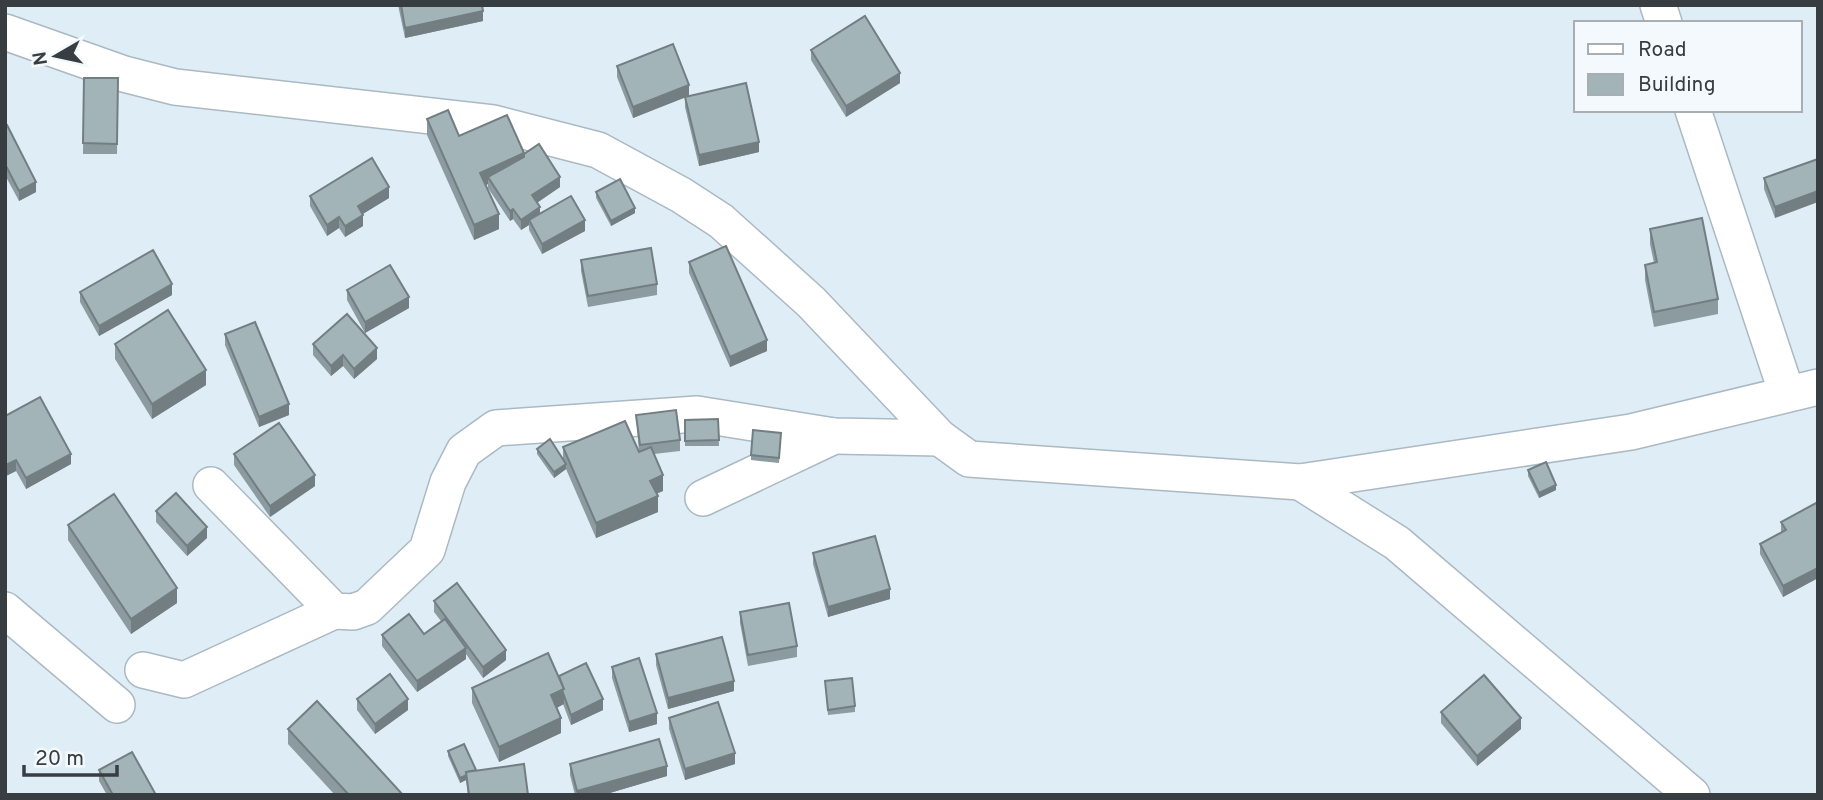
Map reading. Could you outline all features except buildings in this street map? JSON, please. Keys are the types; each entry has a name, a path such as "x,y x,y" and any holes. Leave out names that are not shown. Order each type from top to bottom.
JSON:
{"street":[{"path":"5,32 124,74 175,87 493,123 598,150 721,221 811,302 940,438 970,459 1300,482 1631,432 1802,390 1694,112"},
{"path":"143,670 184,680 334,611 353,612 367,607 426,550 448,482 464,451 496,428 697,414 834,436 940,438"},
{"path":"703,498 834,436"},
{"path":"1300,482 1397,543 1692,795"},
{"path":"211,485 334,611"},
{"path":"5,610 117,705"}]}
